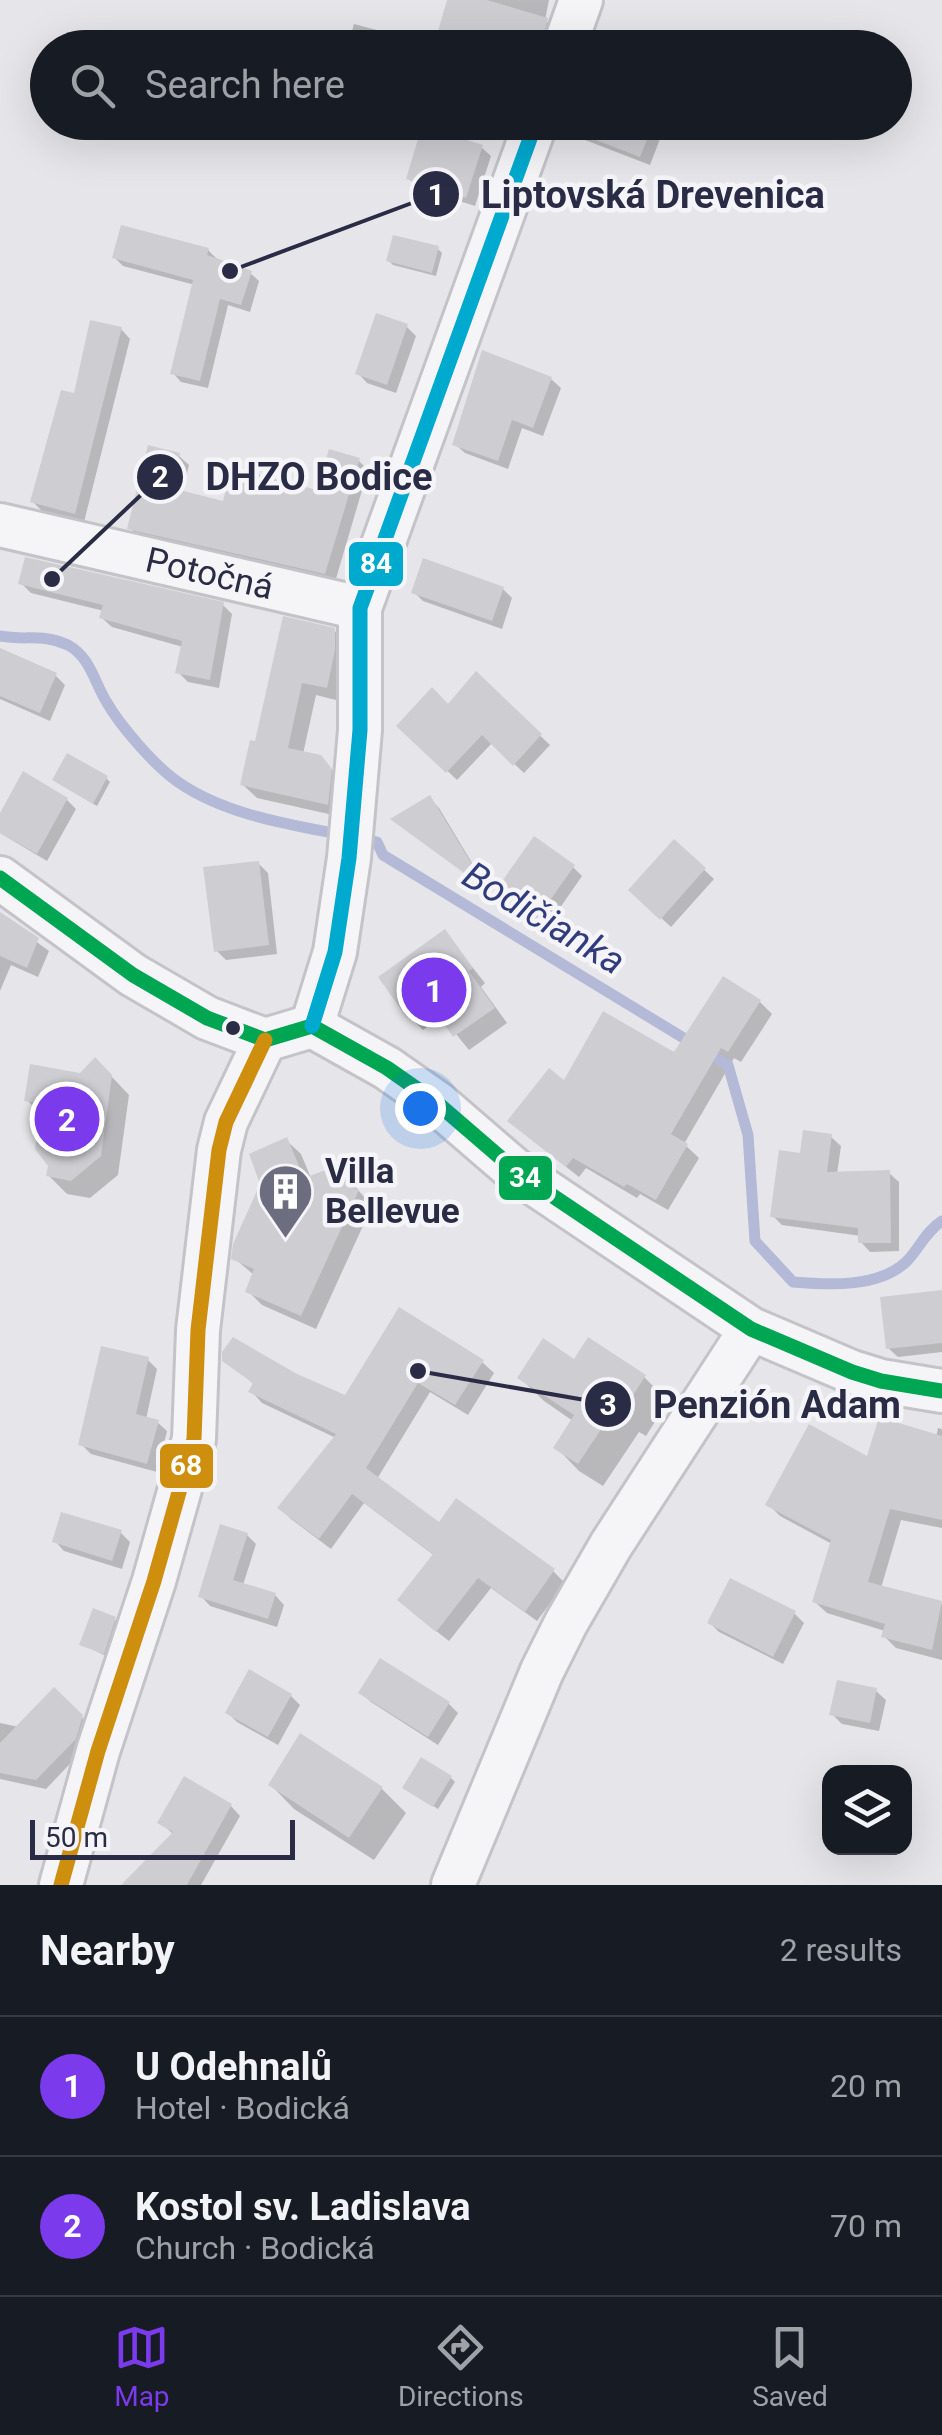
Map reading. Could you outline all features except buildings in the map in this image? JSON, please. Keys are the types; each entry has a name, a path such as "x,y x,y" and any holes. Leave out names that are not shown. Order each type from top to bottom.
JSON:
{"street":[{"path":"570,30 581,0"},
{"path":"312,1026 335,952 354,806 360,730 360,608 529,140"},
{"name":"Potočná","path":"0,525 360,608"},
{"path":"0,878 133,975 208,1018 265,1040 312,1026 387,1068 437,1104 517,1172 750,1330 880,1381 942,1391"},
{"path":"60,1885 194,1439 198,1330 219,1150 226,1122 265,1040"},
{"path":"454,1885 542,1670 566,1623 750,1330"}],"waterway":[{"name":"Bodičianka","path":"0,636 50,639 75,650 87,663 112,711 139,745 169,775 200,795 274,821 377,842 383,855 728,1065 748,1135 755,1241 793,1282 837,1284 881,1277 906,1262 942,1221"}],"transit line":[{"name":"84","path":"312,1026 335,952 349,858 360,730 360,608 529,140"},
{"name":"34","path":"0,878 133,975 207,1018 265,1040 312,1026 387,1068 437,1103 517,1172 751,1329 852,1372 942,1391"},
{"name":"68","path":"61,1885 194,1439 198,1330 219,1150 226,1122 265,1040"}],"place":[{"name":"Liptovská Drevenica","path":"230,271"},
{"name":"DHZO Bodice","path":"52,579"},
{"name":"U Odehnalů","path":"434,990"},
{"name":"Kostol sv. Ladislava","path":"67,1119"},
{"name":"Villa Bellevue","path":"286,1240"},
{"name":"Penzión Adam","path":"418,1371"}]}
